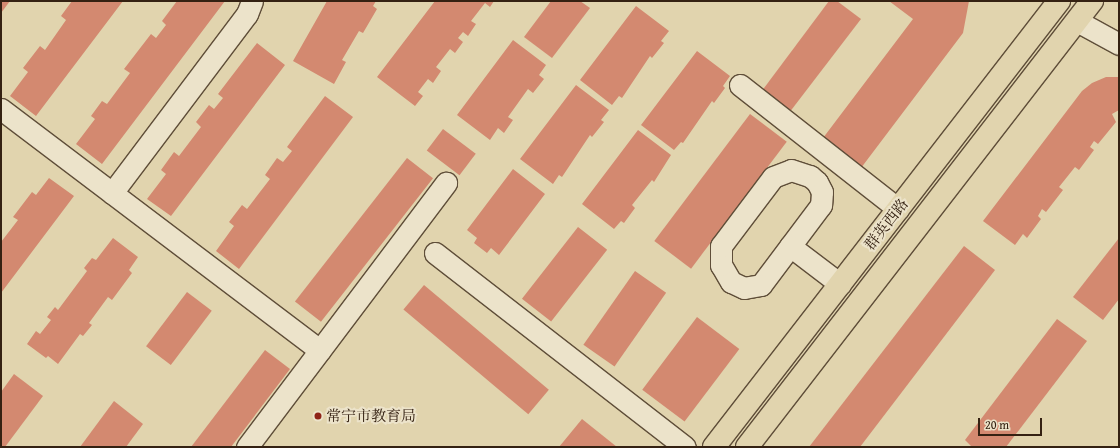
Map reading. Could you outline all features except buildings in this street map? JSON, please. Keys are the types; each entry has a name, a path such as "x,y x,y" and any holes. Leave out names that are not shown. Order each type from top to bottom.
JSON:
{"main road":[{"name":"群英西路","path":"714,447 1059,1"},
{"name":"群英西路","path":"747,447 1092,1"}],"street":[{"path":"112,192 247,14 252,1"},
{"path":"1077,21 1119,44"},
{"path":"740,85 898,209"},
{"path":"1,109 320,350"},
{"path":"791,170 810,176 822,192 821,205 790,246 761,285 750,288 731,282 721,265 721,246 773,177 791,170"},
{"path":"247,447 446,183"},
{"path":"790,246 840,284"},
{"path":"435,253 685,447"}],"place":[{"name":"常宁市教育局","path":"318,416"}]}
